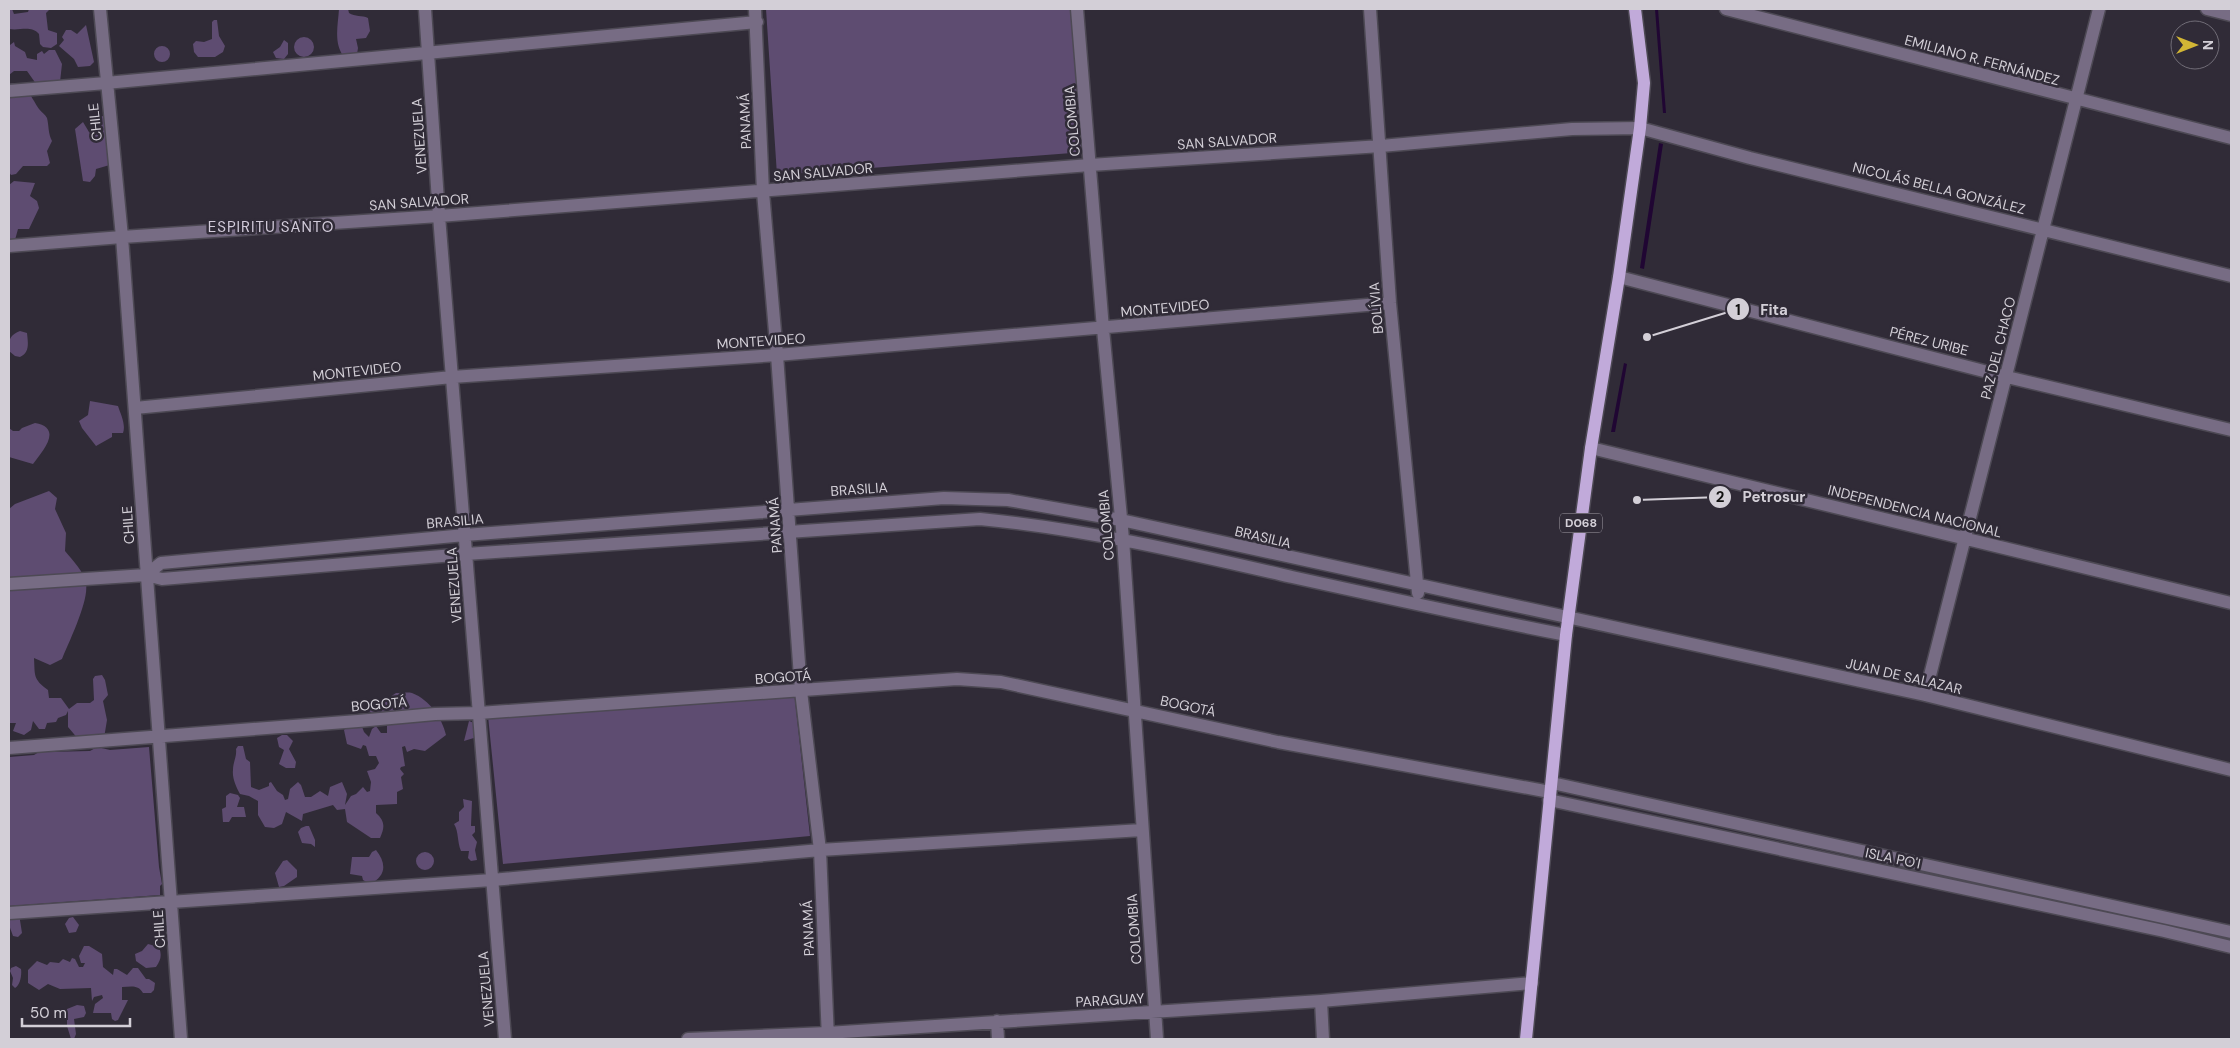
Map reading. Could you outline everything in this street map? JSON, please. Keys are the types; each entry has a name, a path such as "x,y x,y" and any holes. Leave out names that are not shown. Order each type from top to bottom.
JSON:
{"main road":[{"name":"D068","path":"1526,1039 1566,635 1591,448 1619,277 1640,128 1644,83 1635,9"}],"street":[{"name":"CHILE","path":"100,9 122,236 181,1039"},
{"name":"VENEZUELA","path":"425,9 439,216 505,1039"},
{"name":"PANAMÁ","path":"755,9 763,192 791,531 801,691 820,850 827,1036"},
{"name":"COLOMBIA","path":"1077,9 1103,328 1123,539 1157,1039"},
{"name":"BOLÍVIA","path":"1370,9 1381,146 1390,303 1418,586 1418,605"},
{"name":"EMILIANO R. FERNÁNDEZ","path":"1726,9 2075,100 2231,138"},
{"name":"PAZ DEL CHACO","path":"1925,695 2099,9"},
{"path":"2207,9 2231,15"},
{"path":"9,91 106,84 757,22"},
{"name":"SAN SALVADOR","path":"9,246 122,236 439,216 763,192 1090,165 1381,146 1572,129 1640,128"},
{"name":"NICOLÁS BELLA GONZÁLEZ","path":"1640,128 1750,158 2231,276"},
{"name":"PÉREZ URIBE","path":"1619,277 2007,377 2231,430"},
{"name":"MONTEVIDEO","path":"135,408 452,377 777,355 1390,303"},
{"name":"INDEPENDENCIA NACIONAL","path":"1591,448 2231,603"},
{"name":"BRASILIA","path":"146,575 161,563 789,508 944,498 1008,500 1121,520 1418,586 1569,616"},
{"name":"BRASILIA","path":"9,584 146,575 162,579 466,554 980,519 1042,525 1123,539 1418,605 1566,635"},
{"path":"620,523 622,543"},
{"path":"1245,566 1249,549"},
{"path":"302,550 304,567"},
{"path":"215,558 216,574"},
{"name":"JUAN DE SALAZAR","path":"1569,616 1925,695 2231,770"},
{"name":"BOGOTÁ","path":"9,748 435,714 479,713 801,691 957,678 1001,682 1278,742 1550,792"},
{"name":"ISLA PO'I","path":"1550,792 2231,932"},
{"name":"ISLA PO'I","path":"1550,792 2231,947"},
{"path":"9,913 492,880 820,850 1142,830"},
{"name":"PARAGUAY","path":"688,1039 827,1036 998,1021 1321,1001 1532,983"},
{"path":"1321,1001 1323,1039"},
{"path":"998,1021 998,1039"}],"shaded area":[{"path":"9,9 12,9 14,14 28,12 29,9 58,9 49,10 46,13 48,30 57,33 57,44 51,48 43,47 40,44 39,34 36,31 9,29"},
{"path":"339,9 348,9 351,14 368,18 370,31 366,38 356,39 357,54 345,58 341,53 338,41"},
{"path":"766,9 1072,9 1085,152 777,175"},
{"path":"1655,9 1658,9 1666,113 1663,113"},
{"path":"217,20 219,36 225,46 223,52 215,57 198,57 194,52 193,44 196,41 204,42 212,39 212,22"},
{"path":"86,25 94,62 90,66 78,67 74,59 59,46 64,40 62,37 66,30 71,30 77,34"},
{"path":"304,37 311,40 314,47 311,54 304,57 297,54 294,47 297,40"},
{"path":"284,40 288,43 288,54 284,59 276,58 273,52 280,47"},
{"path":"14,42 15,46 25,52 27,58 37,60 37,54 42,51 44,54 49,50 55,50 62,64 60,82 39,88 27,71 14,71 9,75 10,45"},
{"path":"159,46 165,46 170,51 168,60 159,62 154,57 154,51"},
{"path":"13,83 26,90 46,117 52,141 47,151 50,163 47,166 23,166 16,174 11,175 9,172 9,84"},
{"path":"107,116 113,164 96,169 95,176 90,182 83,181 75,129 83,122 89,132 92,133 98,117"},
{"path":"1659,143 1663,144 1644,269 1640,268"},
{"path":"14,181 35,183 30,196 37,201 39,208 29,229 18,229 15,240 9,240 9,185"},
{"path":"20,331 27,333 28,344 27,350 20,357 15,356 9,351 9,341 14,334"},
{"path":"1624,363 1627,364 1615,432 1611,432"},
{"path":"90,401 118,406 124,423 123,433 112,433 112,437 96,446 79,421 88,415"},
{"path":"35,423 44,426 48,430 49,435 45,447 37,459 33,464 9,457 9,428 13,431 19,431"},
{"path":"49,491 57,498 55,509 66,533 65,551 83,575 86,591 78,622 62,659 50,665 34,658 35,673 37,680 48,690 49,698 61,698 69,709 77,703 90,703 94,700 93,679 95,676 102,675 108,695 103,701 107,720 104,738 79,740 68,727 68,711 66,715 58,718 56,722 47,723 45,729 39,729 33,721 31,730 24,735 13,731 16,723 9,723 9,509 15,504"},
{"path":"794,691 810,836 503,864 488,716"},
{"path":"396,693 412,693 430,705 442,722 446,735 425,751 414,749 407,752 405,746 402,747 405,766 400,769 404,774 401,777 403,789 397,792 397,804 376,805 376,813 383,824 380,838 371,838 347,822 345,809 337,810 333,805 303,814 302,821 286,812 282,824 274,828 265,827 258,815 258,801 240,794 233,776 238,746 243,746 246,759 250,762 251,787 259,790 269,786 271,782 285,800 288,799 290,789 298,782 305,797 311,797 320,791 328,796 330,787 342,782 347,794 345,805 351,796 363,787 367,792 370,791 371,782 367,771 375,769 379,763 376,756 369,756 366,746 363,745 361,749 347,744 344,730 348,726 361,724 364,732 369,737 372,729 376,726 381,733 387,733 387,724 369,711"},
{"path":"469,721 474,723 477,737 464,741"},
{"path":"287,735 293,741 289,749 296,762 295,768 286,768 279,764 284,750 279,747 277,738"},
{"path":"97,747 110,750 149,747 162,884 160,886 160,895 9,906 9,757 34,755 44,749 47,752 90,751"},
{"path":"230,793 238,795 240,798 237,807 244,807 246,817 232,817 229,822 223,822 222,809 226,807 226,796"},
{"path":"463,799 472,801 471,826 475,826 475,832 472,835 477,842 475,850 477,860 471,861 468,858 469,851 461,851 454,824 459,821 459,812 464,807"},
{"path":"309,826 315,840 315,847 311,844 302,843 298,832"},
{"path":"376,850 382,860 383,869 375,881 370,884 363,880 362,876 350,874 352,857 369,857"},
{"path":"425,852 431,855 434,861 431,867 425,870 419,867 416,861 419,855"},
{"path":"287,860 297,870 297,877 284,886 279,887 275,873 283,861"},
{"path":"19,914 22,933 18,937 13,936 9,925 11,915"},
{"path":"73,917 79,925 76,932 69,933 65,924 69,918"},
{"path":"148,944 159,947 160,957 156,967 146,968 136,961 135,954 142,951"},
{"path":"84,946 89,946 102,954 103,967 113,975 114,969 127,975 133,968 138,968 146,979 155,983 154,990 151,993 143,993 136,987 122,987 122,1000 128,1000 118,1020 115,1021 112,1019 111,1013 93,1013 95,1004 103,998 102,995 94,997 92,1001 91,988 60,989 48,984 39,990 28,983 28,970 37,961 47,965 50,962 59,963 63,959 70,962 72,958 75,959 79,967 83,967 85,963 81,963 79,956"},
{"path":"16,966 21,969 21,974 19,983 15,988 12,985 13,978 10,971 11,968"},
{"path":"77,1005 84,1006 86,1013 84,1017 74,1019 76,1034 74,1039 71,1039 67,1026 67,1009"}],"place":[{"name":"Fita","path":"1647,337"},
{"name":"Petrosur","path":"1637,500"}],"district":[{"name":"ESPIRITU SANTO","path":"271,227"}]}
